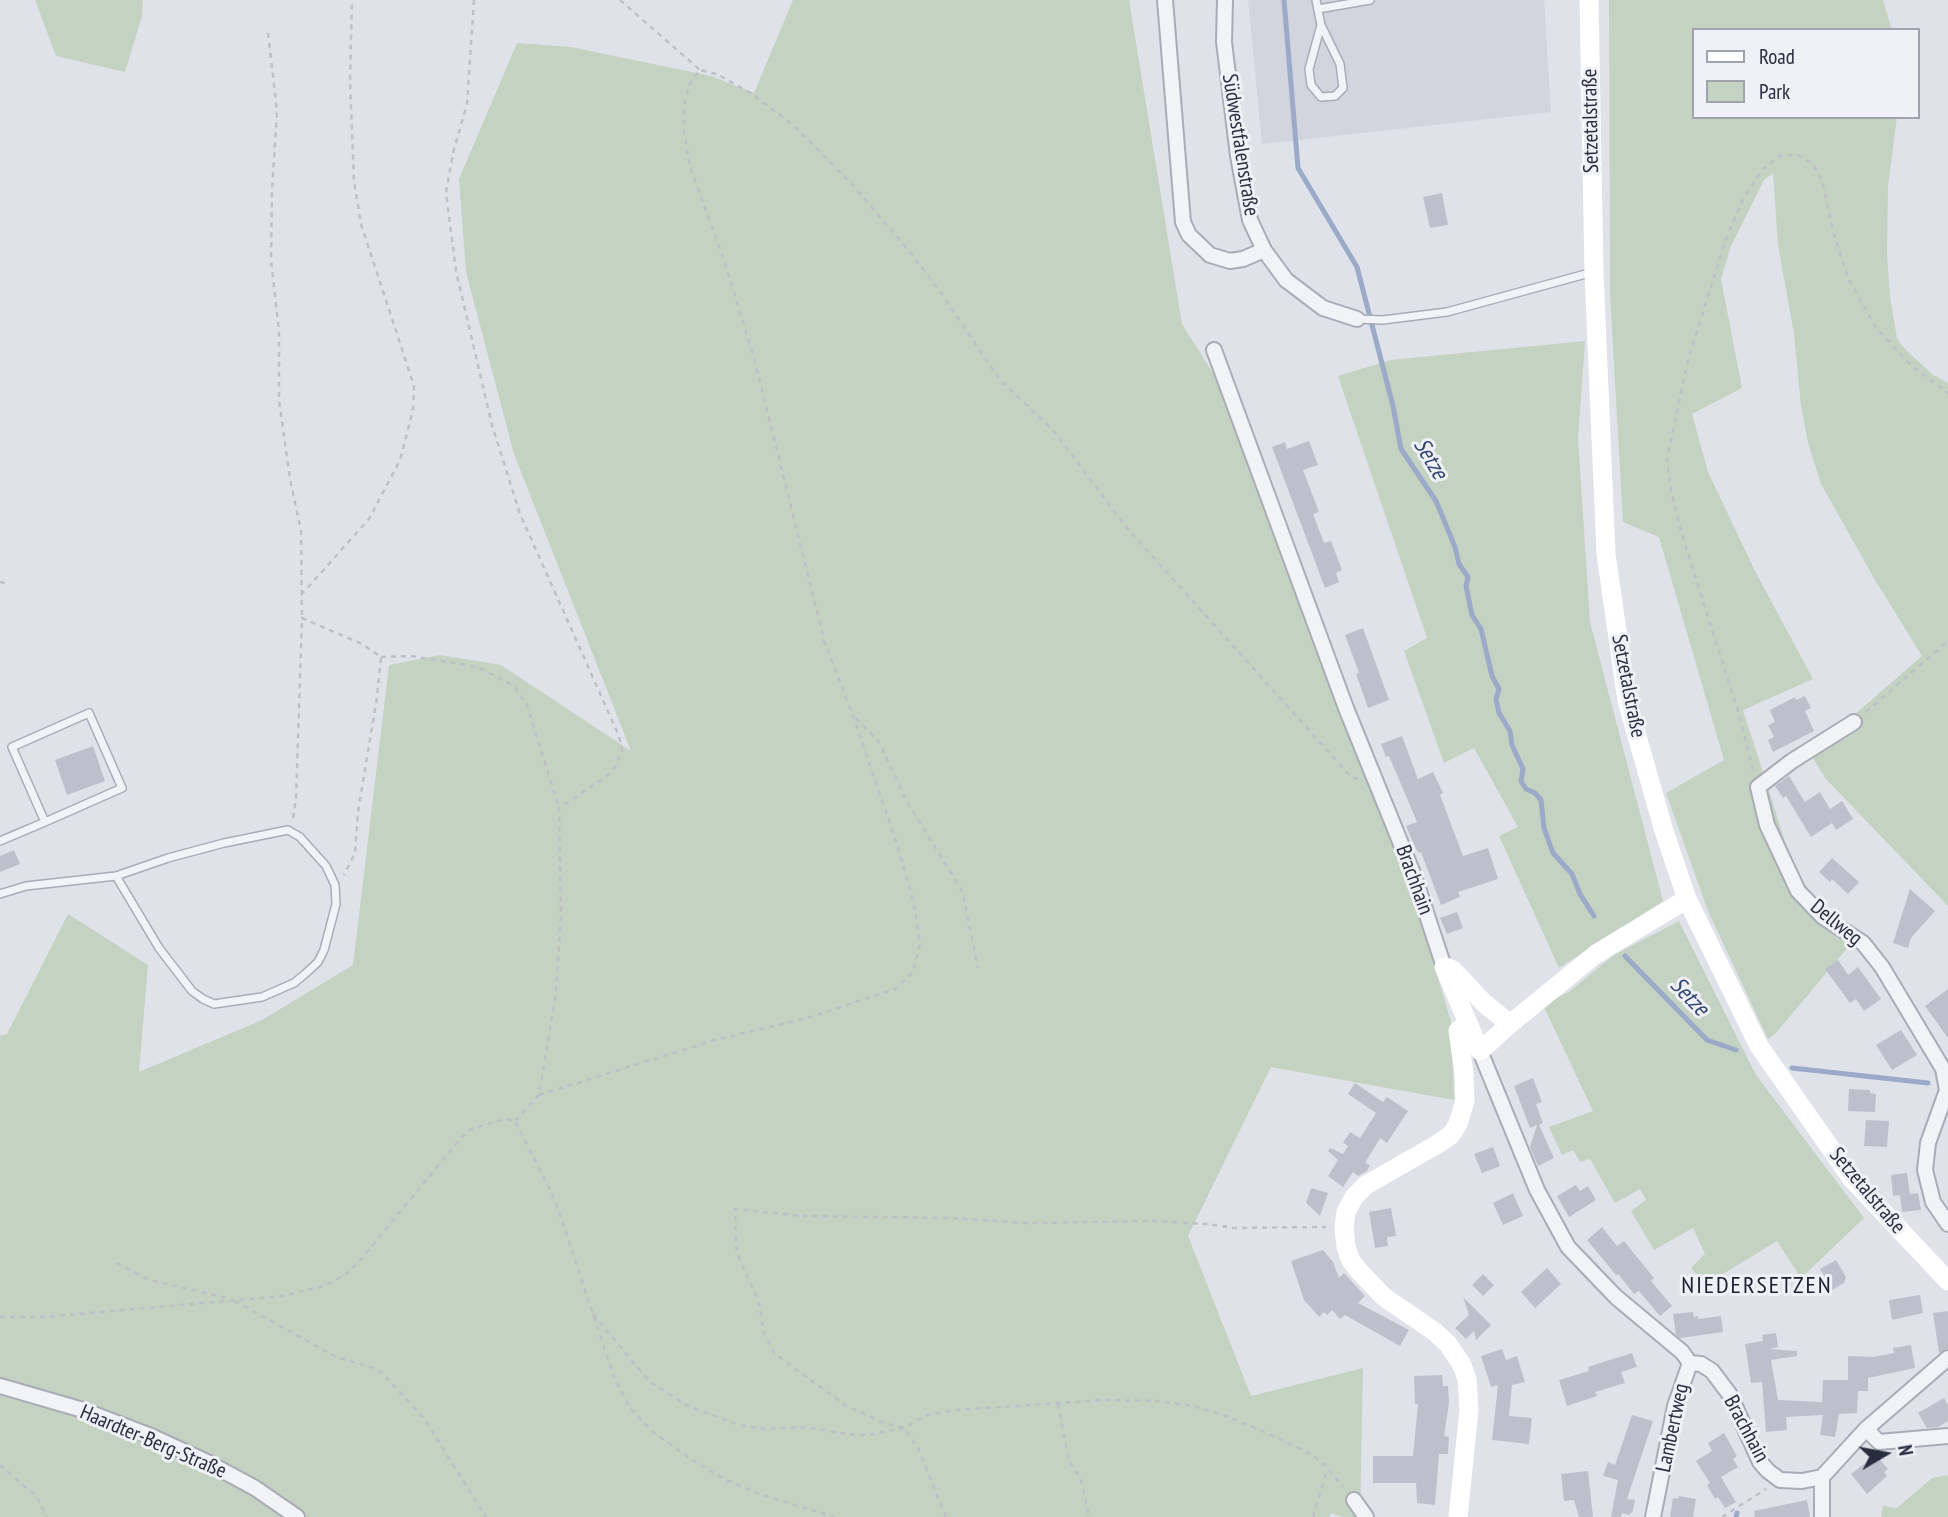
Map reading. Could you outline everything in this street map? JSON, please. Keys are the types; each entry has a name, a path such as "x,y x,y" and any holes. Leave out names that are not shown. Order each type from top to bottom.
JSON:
{"street":[{"path":"1165,0 1183,222 1188,235 1210,255 1230,261 1264,250"},
{"name":"Setzetalstraße","path":"1589,0 1594,272 1606,554 1627,701 1664,831 1687,899 1759,1046 1852,1180 1948,1281"},
{"name":"Südwestfalenstraße","path":"1226,7 1224,42 1238,156 1250,220 1264,250 1286,280 1324,308 1357,319"},
{"name":"Brachhain","path":"1214,350 1346,708 1414,876 1444,967 1537,1190 1568,1247 1616,1297 1682,1353 1690,1363"},
{"path":"1758,787 1792,761 1854,722"},
{"name":"Dellweg","path":"1758,787 1767,825 1798,891 1823,917 1864,943 1882,967 1943,1069 1947,1090 1928,1143 1925,1170 1933,1202 1948,1224"},
{"path":"1480,1052 1596,954 1687,899"},
{"path":"1444,967 1453,970 1484,1003 1510,1024"},
{"path":"1458,1517 1469,1410 1462,1365 1441,1338 1384,1297 1360,1272 1346,1247 1344,1227 1346,1212 1354,1197 1366,1185 1436,1145 1451,1135 1458,1124 1465,1101 1458,1031 1467,1024"},
{"path":"1822,1517 1822,1477 1866,1429 1948,1358"},
{"name":"Lambertweg","path":"1653,1517 1675,1406 1690,1363 1701,1364 1712,1371"},
{"name":"Brachhain","path":"1712,1371 1730,1395 1760,1462 1780,1479 1802,1481 1822,1477"},
{"name":"Haardter-Berg-Straße","path":"0,1386 83,1410 151,1436 255,1488 297,1517"},
{"path":"1866,1429 1879,1443 1948,1436"},
{"path":"1354,1500 1366,1517"}],"lane":[{"path":"1316,0 1321,25 1340,64 1343,88 1335,96 1321,97 1311,85 1309,69 1321,25"},
{"path":"1318,9 1370,0"},
{"name":"Südwestfalenstraße","path":"1357,319 1380,320 1447,312 1594,272"},
{"path":"0,841 45,822 122,788 89,713 12,747 45,822"},
{"path":"0,894 26,886 116,876 201,849 288,830 300,837 316,853 335,885 336,904 328,940 317,962 305,974 294,983 262,997 214,1004 192,991 159,948 116,876"}],"path":[{"path":"301,595 369,519 400,460 412,410 414,386 361,224 354,181 350,81 352,0"},
{"path":"474,0 467,104 453,153 446,192 456,271 492,425 520,514 619,736 622,751 615,767 606,777 559,808"},
{"path":"620,0 700,70 717,74 752,94 793,125 849,181 930,279 1000,380 1054,431 1126,527 1352,778 1376,782"},
{"path":"268,33 277,111 271,260 279,331 279,400 290,479 301,531 302,618 296,799 288,830"},
{"path":"515,1121 540,1095 715,1040 807,1018 895,989 913,972 920,943 914,903 895,838 824,640 753,354 723,257 690,167 684,130 684,105 690,83 700,70"},
{"path":"1758,787 1738,711 1682,535 1671,491 1667,459 1688,360 1726,239 1743,199 1762,170 1779,156 1798,155 1812,163 1822,180 1833,231 1848,278 1876,328 1912,366 1948,393"},
{"path":"0,582 8,584"},
{"path":"302,618 362,644 381,657 411,656 472,666 493,674 515,687 527,705 559,808 560,960 540,1095"},
{"path":"1854,722 1948,641"},
{"path":"335,885 349,870 355,853 358,811 381,657"},
{"path":"853,716 879,742 906,800 962,891 978,968"},
{"path":"0,1317 44,1317 291,1295 338,1279 363,1257 465,1134 490,1122 505,1119 515,1121"},
{"path":"515,1121 555,1200 620,1392 639,1419 654,1433 724,1479 760,1494 834,1517"},
{"path":"946,1517 918,1448 904,1429 846,1406 774,1353 764,1333 755,1293 738,1256 736,1209 802,1216 950,1218 1025,1223 1153,1221 1233,1228 1344,1227"},
{"path":"117,1264 149,1280 232,1299 337,1357 381,1372 423,1417 486,1517"},
{"path":"591,1311 649,1381 686,1405 717,1418 763,1429 804,1427 847,1434 886,1433 904,1429 927,1415 957,1410 1132,1400 1160,1401 1193,1406 1229,1417 1309,1453 1328,1468 1354,1500"},
{"path":"1058,1404 1069,1461 1082,1479 1089,1517"},
{"path":"0,1465 36,1496 47,1517"},
{"path":"1313,1517 1328,1468"},
{"path":"1723,1517 1780,1479"}],"shaded area":[{"path":"1248,0 1544,0 1551,112 1262,144"}],"green space":[{"path":"35,0 143,0 142,16 125,72 56,56"},
{"path":"793,0 1129,0 1182,324 1235,408 1410,881 1451,1022 1454,1100 1271,1067 1188,1236 1251,1396 1363,1368 1360,1517 1342,1517 1331,1513 1330,1517 0,1517 0,1036 7,1034 68,914 148,965 139,1072 262,1020 353,965 389,665 440,655 501,665 631,751 514,454 466,272 459,179 517,43 571,47 711,76 754,93"},
{"path":"1609,0 1883,0 1891,28 1692,28 1692,119 1897,119 1888,186 1887,253 1890,297 1897,338 1932,374 1948,383 1948,906 1826,779 1807,749 1838,729 1922,656 1821,484 1808,443 1801,406 1794,334 1778,245 1773,173 1764,180 1731,246 1721,279 1742,388 1692,414 1708,472 1755,571 1813,679 1743,710 1798,882 1850,945 1768,1039 1708,911 1666,793 1724,760 1659,537 1623,522 1610,294"},
{"path":"1585,341 1578,438 1590,622 1663,901 1559,968 1499,836 1518,827 1474,748 1444,763 1404,651 1427,638 1338,376 1391,360"},
{"path":"1679,921 1756,1075 1864,1218 1801,1278 1777,1241 1705,1285 1691,1268 1705,1254 1693,1228 1654,1250 1631,1211 1646,1200 1640,1189 1615,1203 1590,1159 1580,1162 1573,1150 1562,1155 1549,1127 1593,1111 1543,1005 1569,992 1614,955"},
{"path":"1948,1475 1948,1517 1881,1517 1883,1506 1897,1508 1932,1478"}],"building":[{"path":"1442,193 1448,225 1430,228 1423,197"},
{"path":"1309,441 1318,465 1303,470 1319,512 1313,514 1324,543 1331,541 1342,570 1336,573 1339,582 1325,588 1272,447 1285,442 1287,449"},
{"path":"1363,628 1389,700 1368,708 1345,635"},
{"path":"1805,696 1811,708 1805,711 1814,731 1773,752 1768,740 1774,737 1768,725 1775,722 1770,710 1795,697 1796,700"},
{"path":"1402,736 1418,779 1433,772 1443,793 1440,795 1463,856 1488,848 1498,879 1458,892 1460,897 1441,905 1421,852 1416,849 1406,826 1417,822 1389,756 1386,757 1381,744"},
{"path":"93,746 105,781 67,795 55,760"},
{"path":"1789,776 1805,802 1820,792 1830,809 1842,801 1853,819 1836,830 1832,823 1811,837 1786,796 1783,798 1775,786"},
{"path":"14,850 20,864 0,872 0,856"},
{"path":"1832,858 1859,882 1848,894 1832,879 1830,882 1819,872"},
{"path":"1910,889 1935,911 1911,938 1908,948 1893,943"},
{"path":"1457,912 1463,928 1447,934 1440,918"},
{"path":"1838,960 1848,975 1858,967 1881,999 1864,1011 1856,999 1850,1003 1825,969"},
{"path":"1948,989 1948,1038 1925,1006"},
{"path":"1901,1030 1917,1055 1892,1070 1876,1045"},
{"path":"1533,1078 1542,1102 1536,1104 1543,1123 1539,1125 1554,1158 1538,1166 1530,1147 1537,1125 1530,1128 1514,1086"},
{"path":"1355,1083 1383,1102 1387,1097 1408,1111 1387,1143 1380,1138 1365,1163 1370,1165 1367,1171 1358,1176 1353,1172 1343,1187 1328,1176 1338,1160 1328,1151 1330,1148 1343,1154 1348,1146 1343,1143 1350,1132 1360,1138 1376,1113 1348,1094"},
{"path":"1849,1089 1870,1090 1870,1093 1876,1094 1875,1112 1848,1111"},
{"path":"1866,1120 1889,1121 1887,1147 1864,1146"},
{"path":"1493,1147 1500,1166 1482,1173 1474,1154"},
{"path":"1907,1173 1910,1194 1893,1196 1891,1175"},
{"path":"1576,1185 1580,1191 1588,1186 1596,1200 1569,1217 1557,1196"},
{"path":"1311,1188 1328,1193 1320,1216 1306,1203"},
{"path":"1513,1193 1523,1216 1503,1225 1493,1203"},
{"path":"1918,1193 1921,1210 1902,1212 1900,1195"},
{"path":"1391,1208 1396,1236 1387,1237 1388,1246 1375,1248 1369,1212"},
{"path":"1602,1227 1617,1246 1624,1241 1654,1278 1651,1281 1672,1306 1660,1316 1639,1291 1634,1294 1587,1240"},
{"path":"1323,1250 1333,1262 1339,1278 1344,1273 1365,1296 1358,1303 1409,1330 1400,1346 1345,1315 1340,1319 1332,1310 1319,1317 1304,1300 1291,1261"},
{"path":"1836,1260 1846,1277 1844,1283 1832,1290 1820,1269"},
{"path":"1547,1268 1561,1284 1535,1308 1521,1292"},
{"path":"1483,1274 1494,1285 1483,1296 1472,1285"},
{"path":"1920,1295 1923,1313 1892,1320 1889,1300"},
{"path":"1463,1297 1491,1325 1476,1340 1474,1331 1466,1339 1455,1328 1469,1315"},
{"path":"1948,1311 1948,1349 1939,1353 1933,1313"},
{"path":"1693,1312 1698,1319 1721,1316 1723,1332 1680,1338 1676,1335 1673,1314"},
{"path":"1776,1333 1778,1347 1770,1349 1797,1351 1797,1356 1771,1360 1778,1400 1822,1402 1823,1380 1848,1380 1848,1356 1874,1357 1894,1353 1893,1348 1911,1345 1915,1368 1868,1378 1868,1391 1858,1391 1857,1413 1839,1414 1835,1437 1820,1435 1823,1415 1786,1417 1787,1430 1766,1432 1762,1382 1751,1383 1745,1344 1763,1341 1762,1335"},
{"path":"1502,1349 1506,1360 1517,1356 1525,1382 1512,1385 1509,1416 1532,1418 1529,1444 1492,1440 1498,1385 1491,1387 1481,1356"},
{"path":"1632,1353 1637,1367 1621,1372 1625,1383 1595,1392 1597,1396 1567,1406 1559,1380 1589,1371 1588,1367"},
{"path":"1442,1375 1443,1386 1448,1386 1449,1403 1444,1436 1449,1437 1448,1454 1439,1454 1435,1505 1417,1503 1416,1483 1373,1483 1373,1456 1413,1456 1418,1404 1415,1404 1414,1376"},
{"path":"1944,1398 1948,1405 1948,1421 1938,1427 1927,1428 1918,1413"},
{"path":"1632,1415 1653,1421 1627,1499 1635,1500 1633,1511 1629,1515 1622,1513 1621,1517 1611,1517 1618,1480 1603,1476 1608,1462 1615,1465"},
{"path":"1724,1433 1737,1456 1733,1459 1738,1467 1721,1477 1736,1502 1725,1508 1718,1497 1715,1499 1707,1485 1710,1483 1696,1461 1712,1451 1708,1443"},
{"path":"1876,1455 1888,1469 1884,1472 1887,1476 1867,1494 1851,1474"},
{"path":"1588,1471 1593,1517 1579,1517 1574,1500 1564,1501 1561,1474"},
{"path":"1679,1496 1696,1499 1693,1517 1670,1517 1673,1498 1678,1499"},
{"path":"1807,1500 1810,1517 1755,1517 1754,1511"}],"waterway":[{"name":"Setze","path":"1284,0 1298,168 1357,267 1393,406 1401,449 1436,501 1459,564 1468,577 1466,586 1472,615 1481,629 1492,676 1499,689 1496,699 1499,713 1510,731 1512,745 1523,769 1521,781 1526,789 1541,800 1544,828 1553,853 1572,874 1580,894 1594,916"},
{"name":"Setze","path":"1625,956 1707,1040 1736,1050"},
{"name":"Setze","path":"1792,1068 1928,1083"},
{"path":"1736,1517 1737,1513"}],"district":[{"name":"NIEDERSETZEN","path":"1757,1286"}]}
